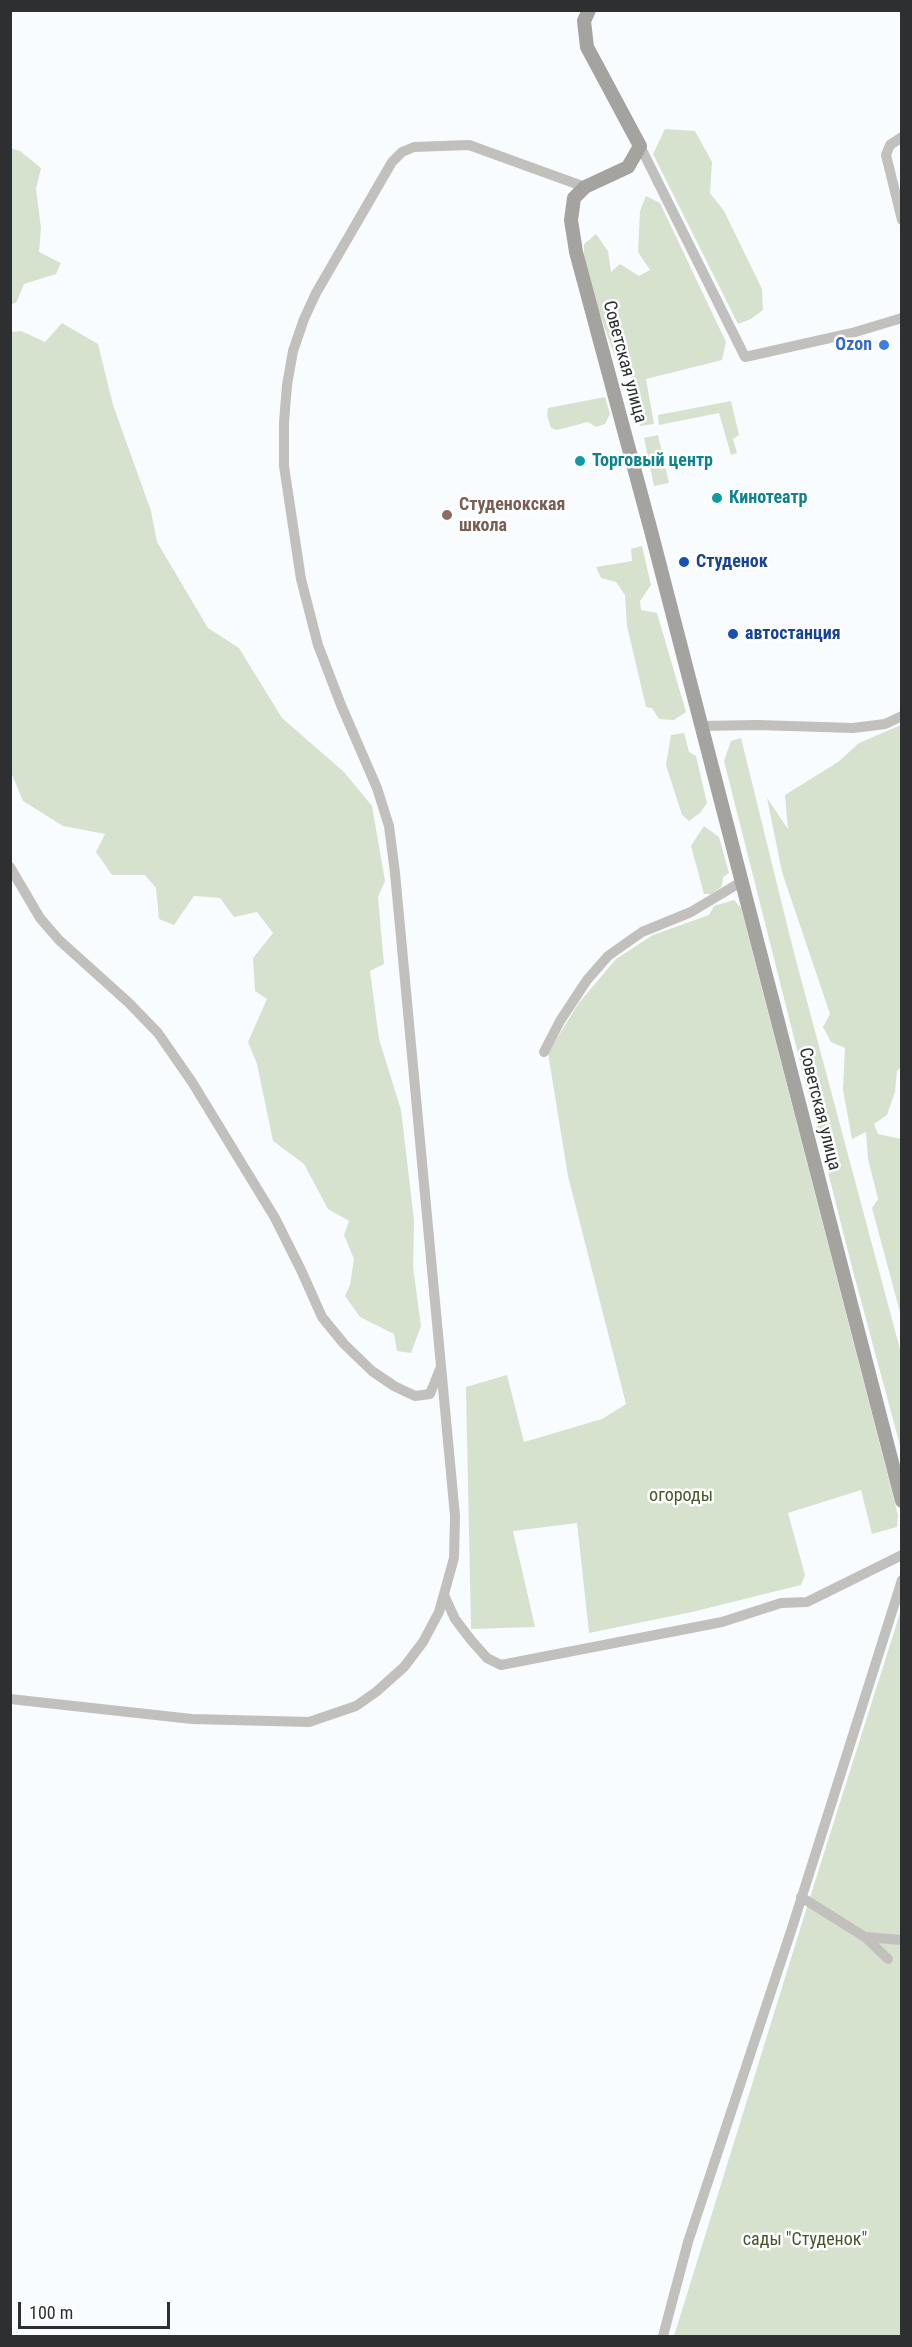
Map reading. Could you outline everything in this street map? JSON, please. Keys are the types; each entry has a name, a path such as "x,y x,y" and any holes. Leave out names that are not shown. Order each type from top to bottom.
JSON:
{"street":[{"path":"589,10 584,21 587,47 640,146 745,357 852,333 902,318"},
{"path":"902,138 890,145 885,155 902,220"},
{"path":"10,1699 192,1719 309,1722 357,1706 376,1692 404,1667 423,1642 439,1612 454,1558 455,1516 389,826 377,788 340,705 318,645 302,579 284,466 287,385 293,351 312,302 392,162 402,152 414,147 469,145 585,187 628,167 640,146"},
{"name":"Советская улица","path":"585,187 574,198 571,220 576,252 651,531 902,1501"},
{"path":"700,726 853,728 885,724 902,716"},
{"path":"10,867 40,918 59,940 129,1003 158,1033 192,1082 274,1218 322,1317 344,1344 372,1371 394,1386 415,1396 430,1394 442,1366"},
{"path":"544,1052 560,1021 587,980 608,956 642,932 691,912 741,882"},
{"path":"444,1595 455,1619 471,1640 487,1658 501,1665 722,1622 781,1603 807,1602 902,1555"},
{"path":"663,2337 688,2242 902,1580"},
{"path":"801,1897 865,1937 888,1959"},
{"path":"865,1937 902,1940"}],"green space":[{"path":"665,129 695,131 712,162 710,193 724,211 762,289 763,310 751,319 738,324 653,154"},
{"path":"10,148 20,151 41,168 36,189 41,228 39,252 61,263 56,274 24,284 16,303 11,304"},
{"path":"646,196 660,203 726,342 722,360 646,379 654,424 640,426 630,383 632,372 629,363 618,365 598,309 584,257 584,244 596,234 608,251 611,272 620,264 639,276 650,270 638,252 640,211"},
{"path":"62,323 98,344 113,405 151,511 157,542 208,628 239,648 282,718 344,772 372,806 385,881 378,897 384,964 370,971 379,1039 401,1110 414,1220 413,1267 421,1326 411,1353 397,1351 394,1334 360,1317 345,1296 350,1285 354,1259 344,1235 349,1221 328,1209 304,1164 273,1141 257,1064 248,1042 267,999 255,991 253,958 273,933 257,912 234,917 220,898 194,896 174,925 159,919 156,888 145,875 112,875 96,852 105,834 63,826 23,801 11,772 11,332 21,331 45,342"},
{"path":"605,397 610,414 605,424 596,427 588,422 557,430 551,428 547,415 548,408"},
{"path":"731,401 739,435 733,439 737,453 731,455 719,413 659,425 658,415"},
{"path":"658,435 669,483 654,486 644,438"},
{"path":"642,546 651,585 640,601 641,610 657,613 686,712 674,720 659,719 652,708 646,707 627,626 625,595 616,582 601,578 596,567 632,561 631,549"},
{"path":"901,725 901,1067 897,1071 895,1092 887,1115 874,1124 878,1134 901,1139 901,1316 872,1208 878,1199 868,1159 866,1132 852,1139 843,1090 845,1048 831,1042 823,1027 830,1014 782,872 767,798 788,829 785,795 838,762 859,743"},
{"path":"684,733 689,752 696,756 707,803 700,813 689,821 682,815 666,765 671,735"},
{"path":"741,738 792,945 901,1353 901,1449 853,1271 724,761 731,741"},
{"path":"704,826 719,837 729,873 723,877 722,886 712,894 704,894 691,846"},
{"name":"огороды","path":"734,900 741,908 898,1515 897,1527 872,1534 861,1490 788,1513 805,1575 801,1585 692,1612 589,1633 577,1523 513,1531 535,1627 471,1629 466,1387 507,1375 524,1442 602,1419 626,1404 568,1176 548,1053 578,1004 616,959 653,935 709,915 714,906"},
{"name":"сады \"Студенок\"","path":"901,1610 901,2336 674,2336 806,1910"}],"place":[{"name":"Ozon","path":"884,345"},
{"name":"Торговый центр","path":"580,461"},
{"name":"Кинотеатр","path":"717,498"},
{"name":"Студенокская школа","path":"447,515"},
{"name":"Студенок","path":"684,562"},
{"name":"автостанция","path":"733,634"}]}
